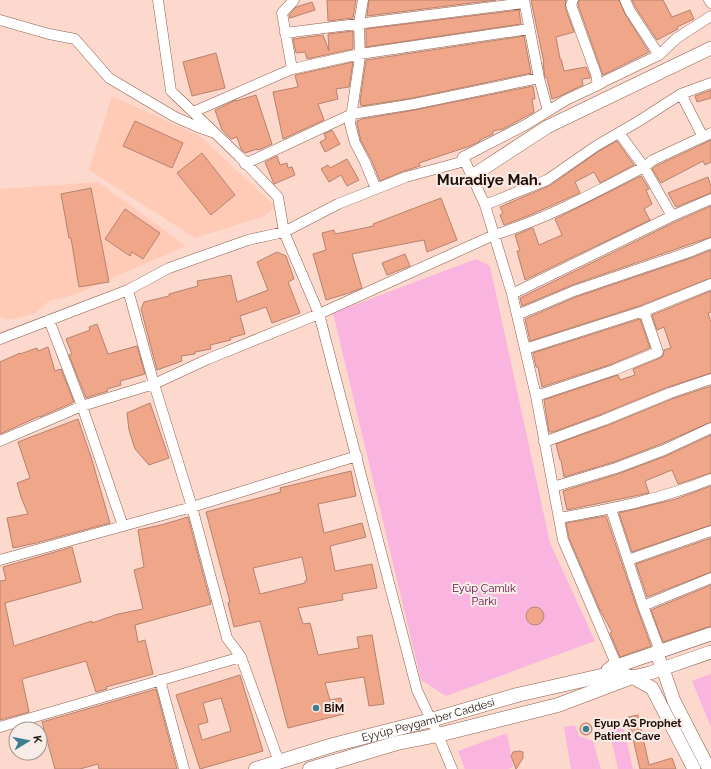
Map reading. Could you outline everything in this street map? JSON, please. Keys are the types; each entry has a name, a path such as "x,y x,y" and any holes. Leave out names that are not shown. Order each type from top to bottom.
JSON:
{"main road":[{"name":"Eyyüp Peygamber Caddesi","path":"256,769 333,745 431,720 517,695 601,676"},
{"name":"Eyyüp Peygamber Caddesi","path":"310,769 397,743 438,735 558,705 632,677"}],"street":[{"path":"158,0 171,91 239,156 278,197 284,232 319,314 417,690 452,769"},
{"path":"292,69 282,13 294,0"},
{"path":"363,0 359,23 360,54 350,124 355,143 365,162 376,189"},
{"path":"574,0 572,5 596,74 598,85"},
{"path":"625,0 630,11 659,55"},
{"path":"285,32 524,2 539,78 548,111"},
{"path":"617,666 564,540 536,396 512,294 485,205 463,157 527,124 566,100 659,55 677,38 711,16"},
{"path":"0,20 49,34 75,39 109,78 175,117 214,132"},
{"path":"193,112 292,69 360,54 529,29"},
{"path":"472,176 547,127 711,48"},
{"path":"245,164 352,114 414,104 539,78"},
{"path":"485,205 547,180 596,146 681,94 711,83"},
{"path":"0,441 82,406 154,384 208,359 319,314 494,235 514,229 562,208 644,167 653,160 707,135 681,94"},
{"path":"619,133 644,167 672,216"},
{"path":"0,339 128,290 169,268 248,240 284,232 338,204 406,177 464,161"},
{"path":"512,294 672,216 711,199"},
{"path":"517,315 574,291 692,252 711,243"},
{"path":"525,349 644,310 711,284"},
{"path":"128,290 154,384 192,507 227,638 241,657 279,762"},
{"path":"536,396 614,370 658,352 644,310"},
{"path":"49,320 82,406 123,526"},
{"path":"544,442 604,420 670,393 711,379"},
{"path":"553,487 616,468 664,450 711,428"},
{"path":"0,560 192,507 357,456"},
{"path":"559,518 611,509 689,488 711,478"},
{"path":"611,509 674,701 709,769"},
{"path":"628,560 711,531"},
{"path":"643,606 711,578"},
{"name":"Eyyüp Peygamber Caddesi","path":"601,676 614,666 711,634"},
{"name":"Eyyüp Peygamber Caddesi","path":"601,676 618,673 632,677 650,673 711,652"},
{"path":"0,726 241,657"},
{"path":"632,677 652,688 694,769"},
{"path":"160,680 184,769"}],"shaded area":[{"path":"112,96 200,136 275,206 265,216 195,238 89,170"},
{"path":"98,182 186,246 74,295 49,301 34,314 10,320 0,317 0,189"}],"green space":[{"name":"Eyüp Çamlık Parkı","path":"476,259 490,266 550,543 595,641 446,696 421,680 333,313"},
{"path":"711,674 711,727 692,681"},
{"path":"622,721 633,769 618,769 608,724"},
{"path":"575,725 579,736 593,741 601,769 571,769 564,727"},
{"path":"507,733 513,767 508,769 465,769 458,751"}],"building":[{"path":"327,0 356,0 353,18 328,21"},
{"path":"369,0 496,0 367,16"},
{"path":"531,0 566,0 565,7 574,32 556,37 560,59 564,71 586,67 590,76 590,78 582,79 583,85 552,99 547,78 545,77 544,63"},
{"path":"579,0 619,0 625,14 649,52 603,75 578,5"},
{"path":"632,0 663,0 672,17 690,10 694,19 677,27 678,29 657,40"},
{"path":"312,2 315,10 290,18 289,15 296,7"},
{"path":"519,10 521,24 366,47 366,29"},
{"path":"353,31 353,49 307,59 305,52 296,53 293,39 323,35 329,51 328,34"},
{"path":"524,36 531,73 413,98 361,106 360,101 366,60"},
{"path":"216,53 225,88 192,96 183,62"},
{"path":"353,62 349,87 336,89 338,99 318,104 324,120 283,139 273,92 298,87 295,75"},
{"path":"533,86 535,99 532,99 534,112 503,129 493,131 493,134 470,146 419,163 420,166 380,181 371,159 361,141 357,121 362,119 415,110"},
{"path":"711,90 711,98 697,102 695,96"},
{"path":"256,95 272,144 261,149 245,153 241,149 237,137 231,139 222,130 215,110 236,100"},
{"path":"135,121 183,143 172,168 123,146"},
{"path":"332,130 340,144 325,152 320,142 326,139 324,134"},
{"path":"711,140 711,162 705,165 703,161 661,183 652,169"},
{"path":"617,141 634,165 600,183 594,172 575,182 580,193 504,225 500,215 503,213 500,207 551,185 599,151"},
{"path":"202,153 235,195 211,215 177,173"},
{"path":"277,156 280,165 287,163 288,168 292,167 295,175 274,184 265,162"},
{"path":"347,159 359,180 347,186 341,175 329,182 321,169 328,165 330,168"},
{"path":"641,176 649,189 646,190 652,204 644,209 650,220 525,280 517,251 520,251 515,235 533,228 539,245 562,235 555,219"},
{"path":"708,177 711,186 711,193 676,207 668,193"},
{"path":"91,188 109,282 79,287 71,238 69,238 61,194"},
{"path":"441,198 457,240 427,252 424,240 352,254 362,288 326,300 313,254 326,250 322,233 334,230 335,234 374,226 373,224"},
{"path":"711,206 711,237 572,285 522,306 520,298 675,222"},
{"path":"125,209 160,233 143,259 132,252 130,256 105,239"},
{"path":"711,250 711,278 642,305 530,341 525,319 576,297"},
{"path":"277,252 286,256 294,279 288,282 300,313 272,323 266,307 240,316 245,334 230,338 231,340 210,345 211,349 195,352 195,354 181,356 182,361 157,370 141,309 144,302 169,296 169,294 198,286 197,281 231,275 237,302 268,290 257,262"},
{"path":"405,254 410,266 387,275 382,263"},
{"path":"711,291 711,312 708,313 711,322 711,373 668,387 602,414 553,432 549,432 544,400 618,375 620,380 635,375 633,369 660,358 663,356 664,350 671,348 664,327 657,330 652,315"},
{"path":"640,319 650,348 612,364 542,387 538,367 536,367 533,353"},
{"path":"97,324 108,354 137,346 145,374 120,381 121,385 86,398 69,355 72,354 66,339 90,330 89,327"},
{"path":"48,347 55,371 61,369 74,402 0,434 0,362 20,353 37,348 38,351"},
{"path":"711,386 711,422 661,444 614,462 564,477 556,444 606,426 672,399"},
{"path":"150,403 169,458 149,465 135,449 129,430 127,413"},
{"path":"78,419 92,460 110,523 13,548 7,518 28,514 17,483 30,478 18,442"},
{"path":"711,435 711,473 678,484 672,470 645,481 649,493 567,510 563,491 618,474 666,456"},
{"path":"351,471 356,496 318,504 324,533 362,523 366,537 330,546 335,571 372,564 377,588 342,594 343,600 298,608 303,624 310,623 318,655 359,648 357,637 372,635 384,704 369,706 364,677 325,683 330,700 341,698 344,714 288,728 260,621 234,627 228,603 230,602 206,512 281,492 280,488","holes":["302,557 307,580 305,583 260,594 253,568"]},
{"path":"711,486 711,525 632,552 619,513 676,499"},
{"path":"606,516 651,646 620,657 610,633 612,632 600,610 569,538 566,523"},
{"path":"188,517 211,604 135,625 138,642 145,640 153,674 106,687 107,689 96,692 86,661 22,679 29,712 0,720 0,581 6,580 3,567 72,547 81,582 5,603 14,646 92,621 92,623 118,614 143,609 134,570 144,567 138,530"},
{"path":"711,538 711,572 647,597 636,564"},
{"path":"711,585 711,626 663,642 651,610"},
{"path":"535,607 541,610 544,616 541,622 535,625 529,622 526,616 529,610"},
{"path":"240,675 263,751 200,769 176,695","holes":["221,698 231,731 202,740 198,725 208,722 203,703"]},
{"path":"156,689 177,769 99,769 98,764 80,769 55,769 48,744 48,721 45,721"},
{"path":"638,715 649,765 672,758 676,769 640,769 628,717"},
{"name":"Eyup AS Prophet Patient Cave","path":"586,723 590,725 592,729 590,733 586,735 582,733 580,729 582,725"},
{"path":"513,752 523,752 523,758 516,769 511,756"}],"place":[{"name":"BİM","path":"316,708"},
{"name":"Eyup AS Prophet Patient Cave","path":"586,729"}],"district":[{"name":"Muradiye Mah.","path":"489,180"}]}
